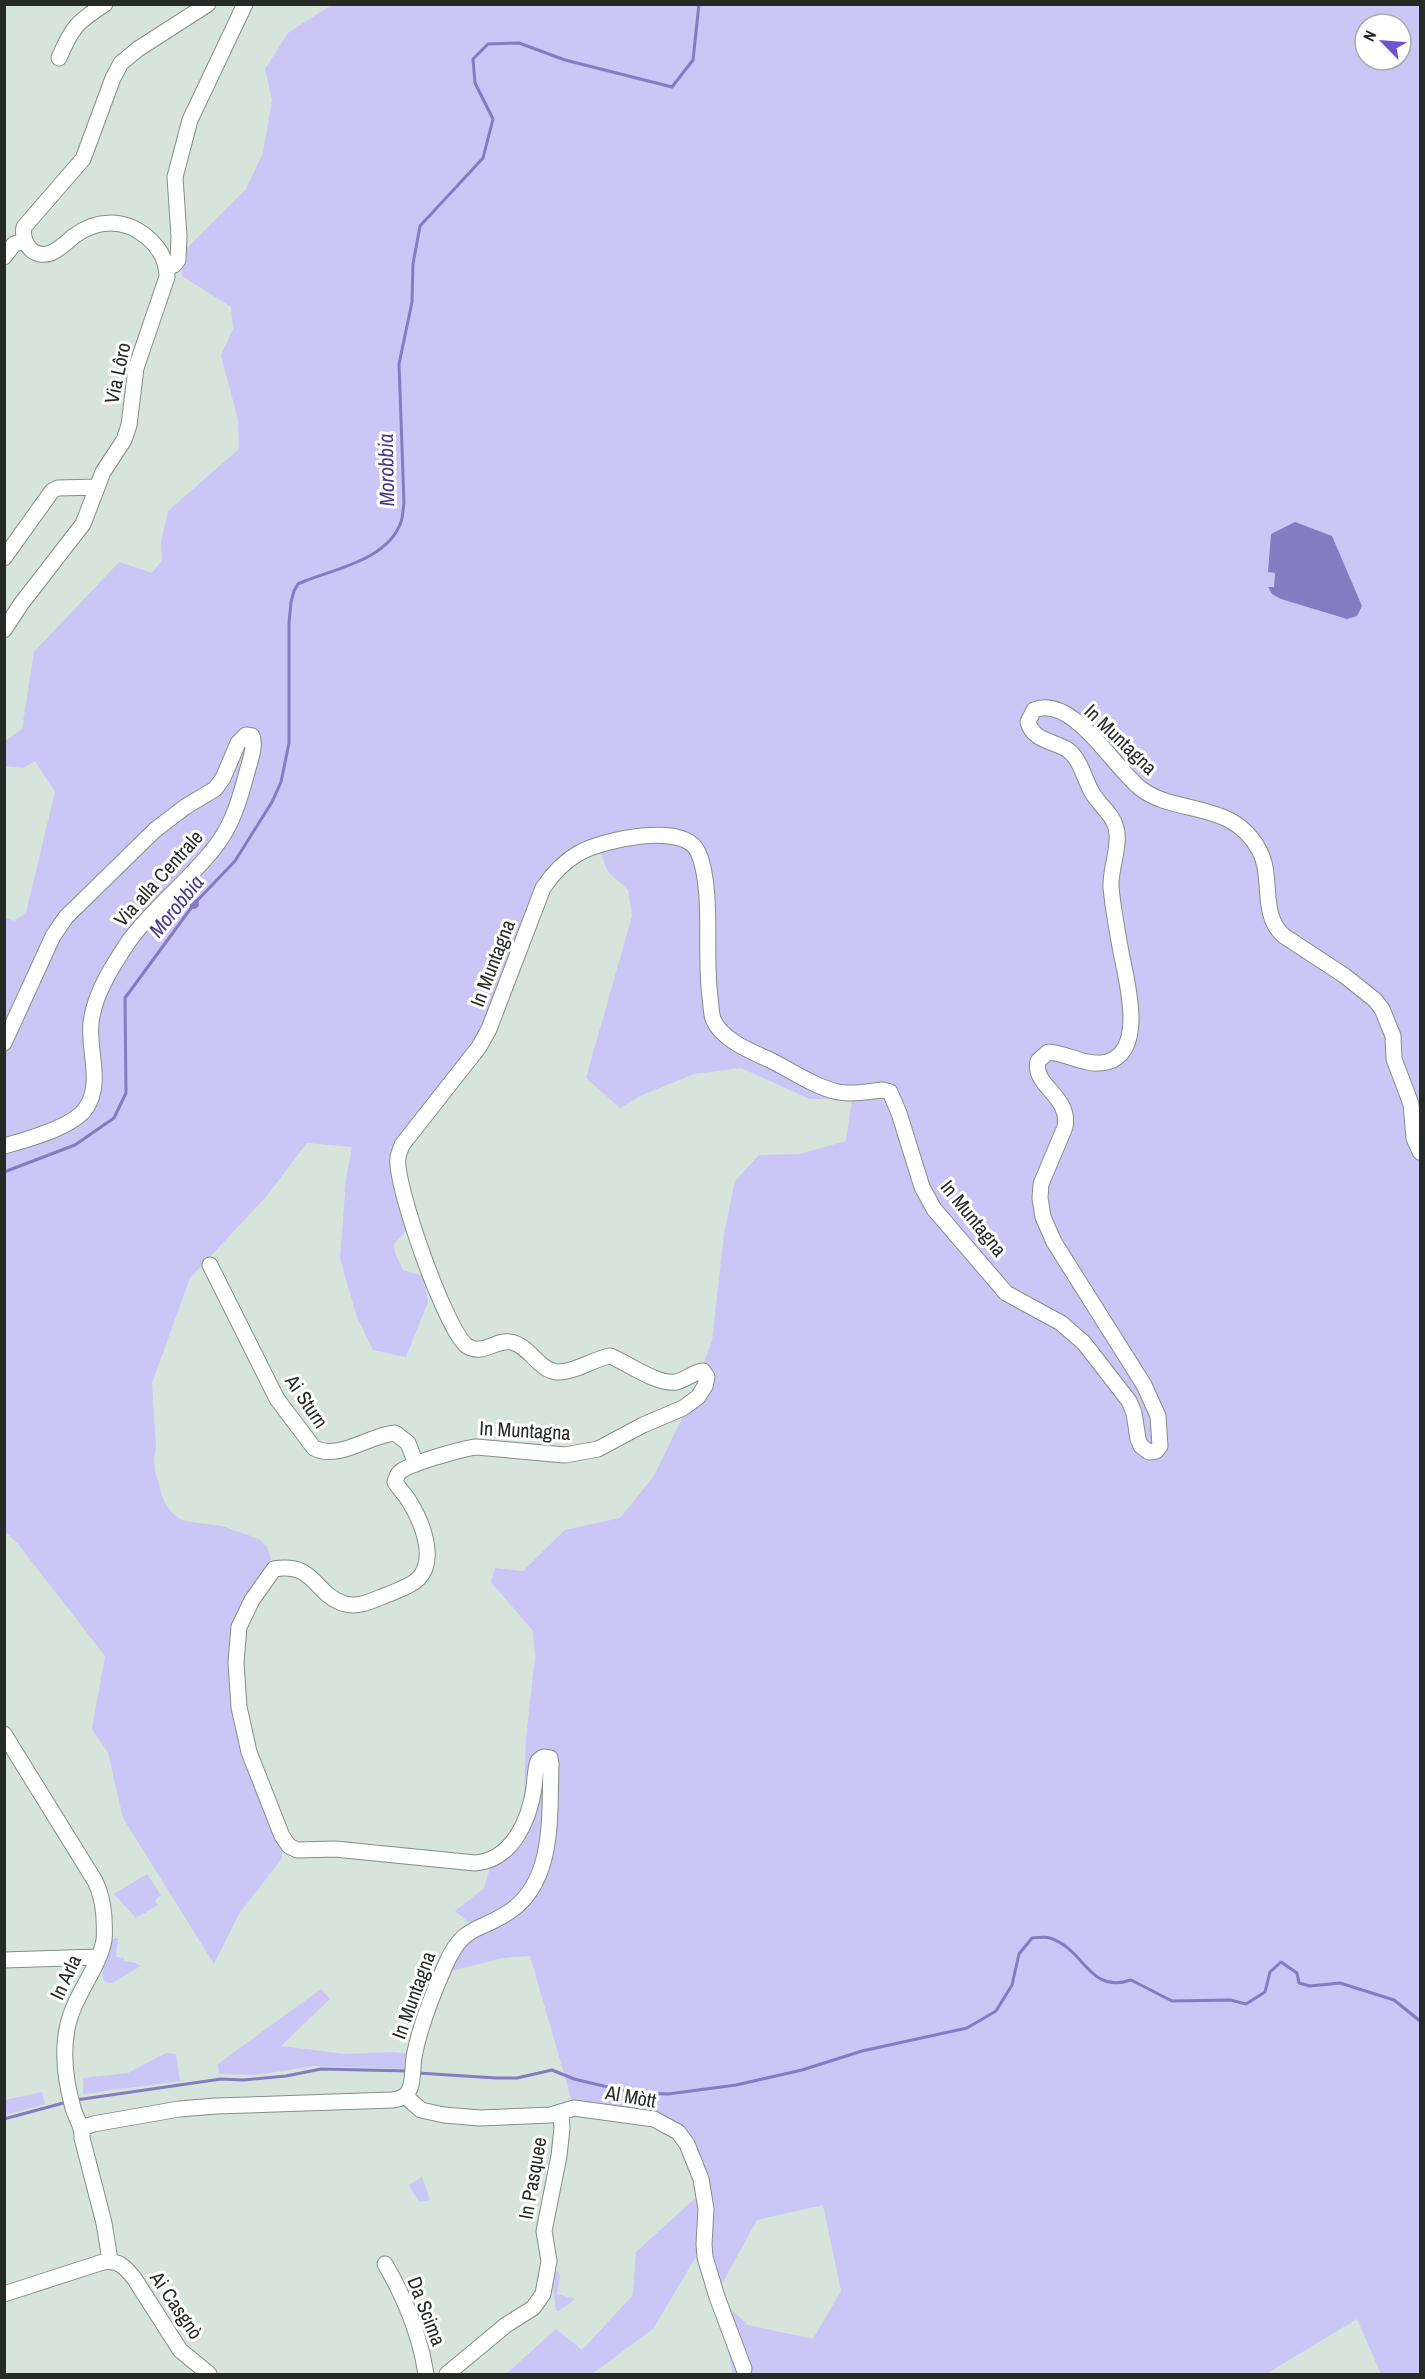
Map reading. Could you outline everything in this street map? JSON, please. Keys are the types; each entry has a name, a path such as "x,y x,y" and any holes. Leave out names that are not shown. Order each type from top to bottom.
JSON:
{"street":[{"path":"59,58 78,21 105,4"},
{"path":"4,257 26,224 86,153 112,78 121,63 138,49 208,4"},
{"name":"Via Lôro","path":"4,630 21,604 83,524 90,511 97,487 128,430 136,368 166,284 166,268 174,265 178,260 176,177 190,120 245,4"},
{"path":"14,241 35,252 48,254 89,227 110,222 124,224 150,240 162,257 166,268"},
{"path":"4,558 52,491 58,488 97,487"},
{"name":"In Muntagna","path":"408,2090 414,2056 452,1949 469,1931 509,1912 522,1901 536,1882 548,1843 550,1758 543,1757 538,1761 534,1790 517,1838 496,1859 475,1863 335,1849 297,1850 289,1846 282,1836 249,1752 239,1707 236,1662 239,1627 252,1600 274,1569 286,1567 304,1571 328,1596 352,1605 368,1602 397,1591 419,1578 425,1567 426,1544 417,1515 396,1482 398,1474 405,1468 462,1449 476,1447 565,1455 598,1449 643,1425 683,1408 698,1397 705,1386 707,1377 703,1371 695,1372 676,1382 661,1381 609,1356 558,1372 548,1369 520,1345 511,1342 501,1342 477,1350 467,1346 447,1315 430,1277 401,1182 398,1157 402,1145 479,1047 489,1029 543,888 554,872 581,852 636,837 673,836 690,841 697,849 705,878 708,982 713,1020 740,1046 836,1092 883,1090 890,1092 922,1186 934,1209 1006,1293 1061,1323 1093,1353 1129,1401 1134,1413 1138,1439 1144,1449 1149,1452 1156,1451 1160,1446 1158,1416 1129,1360 1054,1242 1041,1209 1041,1184 1065,1127 1066,1119 1060,1101 1038,1073 1038,1061 1045,1053 1051,1052 1085,1062 1105,1062 1114,1059 1120,1054 1125,1044 1132,1011 1111,887 1117,828 1093,795 1086,777 1072,754 1033,732 1028,722 1032,713 1046,708 1075,720 1098,741 1142,790 1165,800 1225,818 1247,834 1262,856 1270,908 1277,929 1360,987 1386,1014 1393,1036 1394,1059 1409,1097 1414,1138 1420,1152"},
{"name":"Via alla Centrale","path":"4,1043 53,936 66,917 161,825 215,789 223,778 240,739 246,735 252,736 254,742 245,781 223,837 207,857 142,924 100,991 91,1023 94,1078 89,1103 85,1110 74,1119 4,1146"},
{"name":"Ai Sturn","path":"210,1265 277,1399 314,1448 323,1453 335,1452 395,1432 408,1443 416,1464"},
{"name":"In Arla","path":"4,1734 99,1888 103,1901 105,1932 98,1957 73,2006 66,2031 65,2062 67,2087 74,2111 83,2128 82,2138 104,2223 110,2260"},
{"path":"4,1960 98,1957"},
{"path":"83,2128 134,2117 206,2107 382,2101 408,2090"},
{"name":"Al Mòtt","path":"408,2090 421,2110 444,2115 480,2118 561,2114 574,2108 654,2119 671,2127 683,2139 698,2170 706,2216 705,2257 744,2369"},
{"name":"In Pasquee","path":"447,2374 506,2325 521,2309 538,2301 548,2274 549,2261 544,2231 559,2156 561,2114"},
{"path":"4,2294 110,2260"},
{"name":"Ai Casgnò","path":"110,2260 120,2264 134,2278 180,2350 209,2374"},
{"name":"Da Scima","path":"385,2264 406,2307 420,2345 426,2374"}],"shaded area":[{"path":"333,4 1420,5 1420,2374 1381,2374 1357,2319 1266,2374 733,2374 717,2297 748,2325 813,2339 841,2291 823,2205 757,2220 713,2300 703,2245 653,2329 592,2374 506,2374 556,2329 582,2350 633,2295 636,2252 703,2191 671,2127 574,2108 530,1956 502,1958 448,1972 458,1949 481,1924 467,1921 455,1911 484,1888 490,1868 523,1829 526,1738 535,1657 533,1631 491,1582 495,1568 523,1571 565,1530 620,1518 654,1476 687,1408 712,1341 724,1234 735,1181 759,1155 799,1154 846,1141 852,1099 810,1099 741,1068 694,1074 640,1096 620,1108 586,1078 632,916 628,890 608,872 598,846 554,872 489,1029 402,1145 410,1228 398,1239 394,1247 403,1270 424,1276 428,1302 406,1357 373,1350 357,1317 340,1259 346,1180 352,1147 307,1143 265,1198 190,1278 152,1383 155,1471 163,1499 171,1512 180,1519 222,1526 259,1539 267,1547 274,1569 239,1627 239,1707 282,1836 282,1858 239,1914 214,1964 123,1818 108,1753 92,1729 105,1656 18,1544 5,1531 4,917 14,921 26,912 55,792 35,761 23,768 5,766 5,741 22,729 34,652 119,562 152,573 162,560 161,543 168,511 239,449 238,420 221,355 233,329 231,307 182,276 183,252 246,189 263,153 272,100 265,69 288,33","holes":["1349,571 1272,594 1269,587 1274,587 1275,573 1268,572"]},
{"path":"1295,522 1332,536 1362,606 1357,616 1347,619 1281,599 1272,594 1268,587 1274,587 1275,573 1268,572 1271,534"},
{"path":"147,1874 161,1895 155,1900 158,1905 136,1918 114,1894"},
{"path":"118,1938 116,1957 141,1966 112,1983 105,1982 102,1975 112,1939"},
{"path":"321,1989 330,1999 281,2046 346,2054 394,2052 408,2054 407,2069 314,2066 256,2075 219,2074 218,2064"},
{"path":"166,2053 176,2054 180,2081 83,2094 83,2078 128,2073"},
{"path":"42,2092 45,2104 5,2115 5,2100"},
{"path":"422,2177 430,2200 419,2202 409,2185"},
{"path":"558,2271 560,2276 557,2294 575,2299 559,2311 556,2310 552,2283 554,2272"}],"waterway":[{"name":"Morobbia","path":"4,1172 75,1145 114,1118 126,1093 125,998 194,904 235,861 272,802 281,782 289,743 289,623 294,591 298,584 374,554 394,535 401,522 404,503 399,364 412,302 413,264 420,226 483,158 493,119 475,83 473,59 488,44 519,43 565,60 672,87 693,60 699,4"},
{"path":"185,893 194,904"},
{"path":"418,2073 517,2078 552,2070 574,2079 633,2093 668,2094 736,2085 802,2070 862,2051 967,2028 996,2011 1012,1985 1019,1954 1032,1938 1044,1937 1062,1944 1096,1976 1105,1981 1117,1983 1131,1980 1172,2001 1230,2000 1246,2004 1265,1992 1270,1972 1281,1962 1297,1973 1299,1983 1310,1986 1340,1983 1394,2000 1420,2021"},
{"path":"76,2100 221,2079 244,2080 286,2076 321,2069 409,2071"},
{"path":"4,2119 67,2102"}]}
